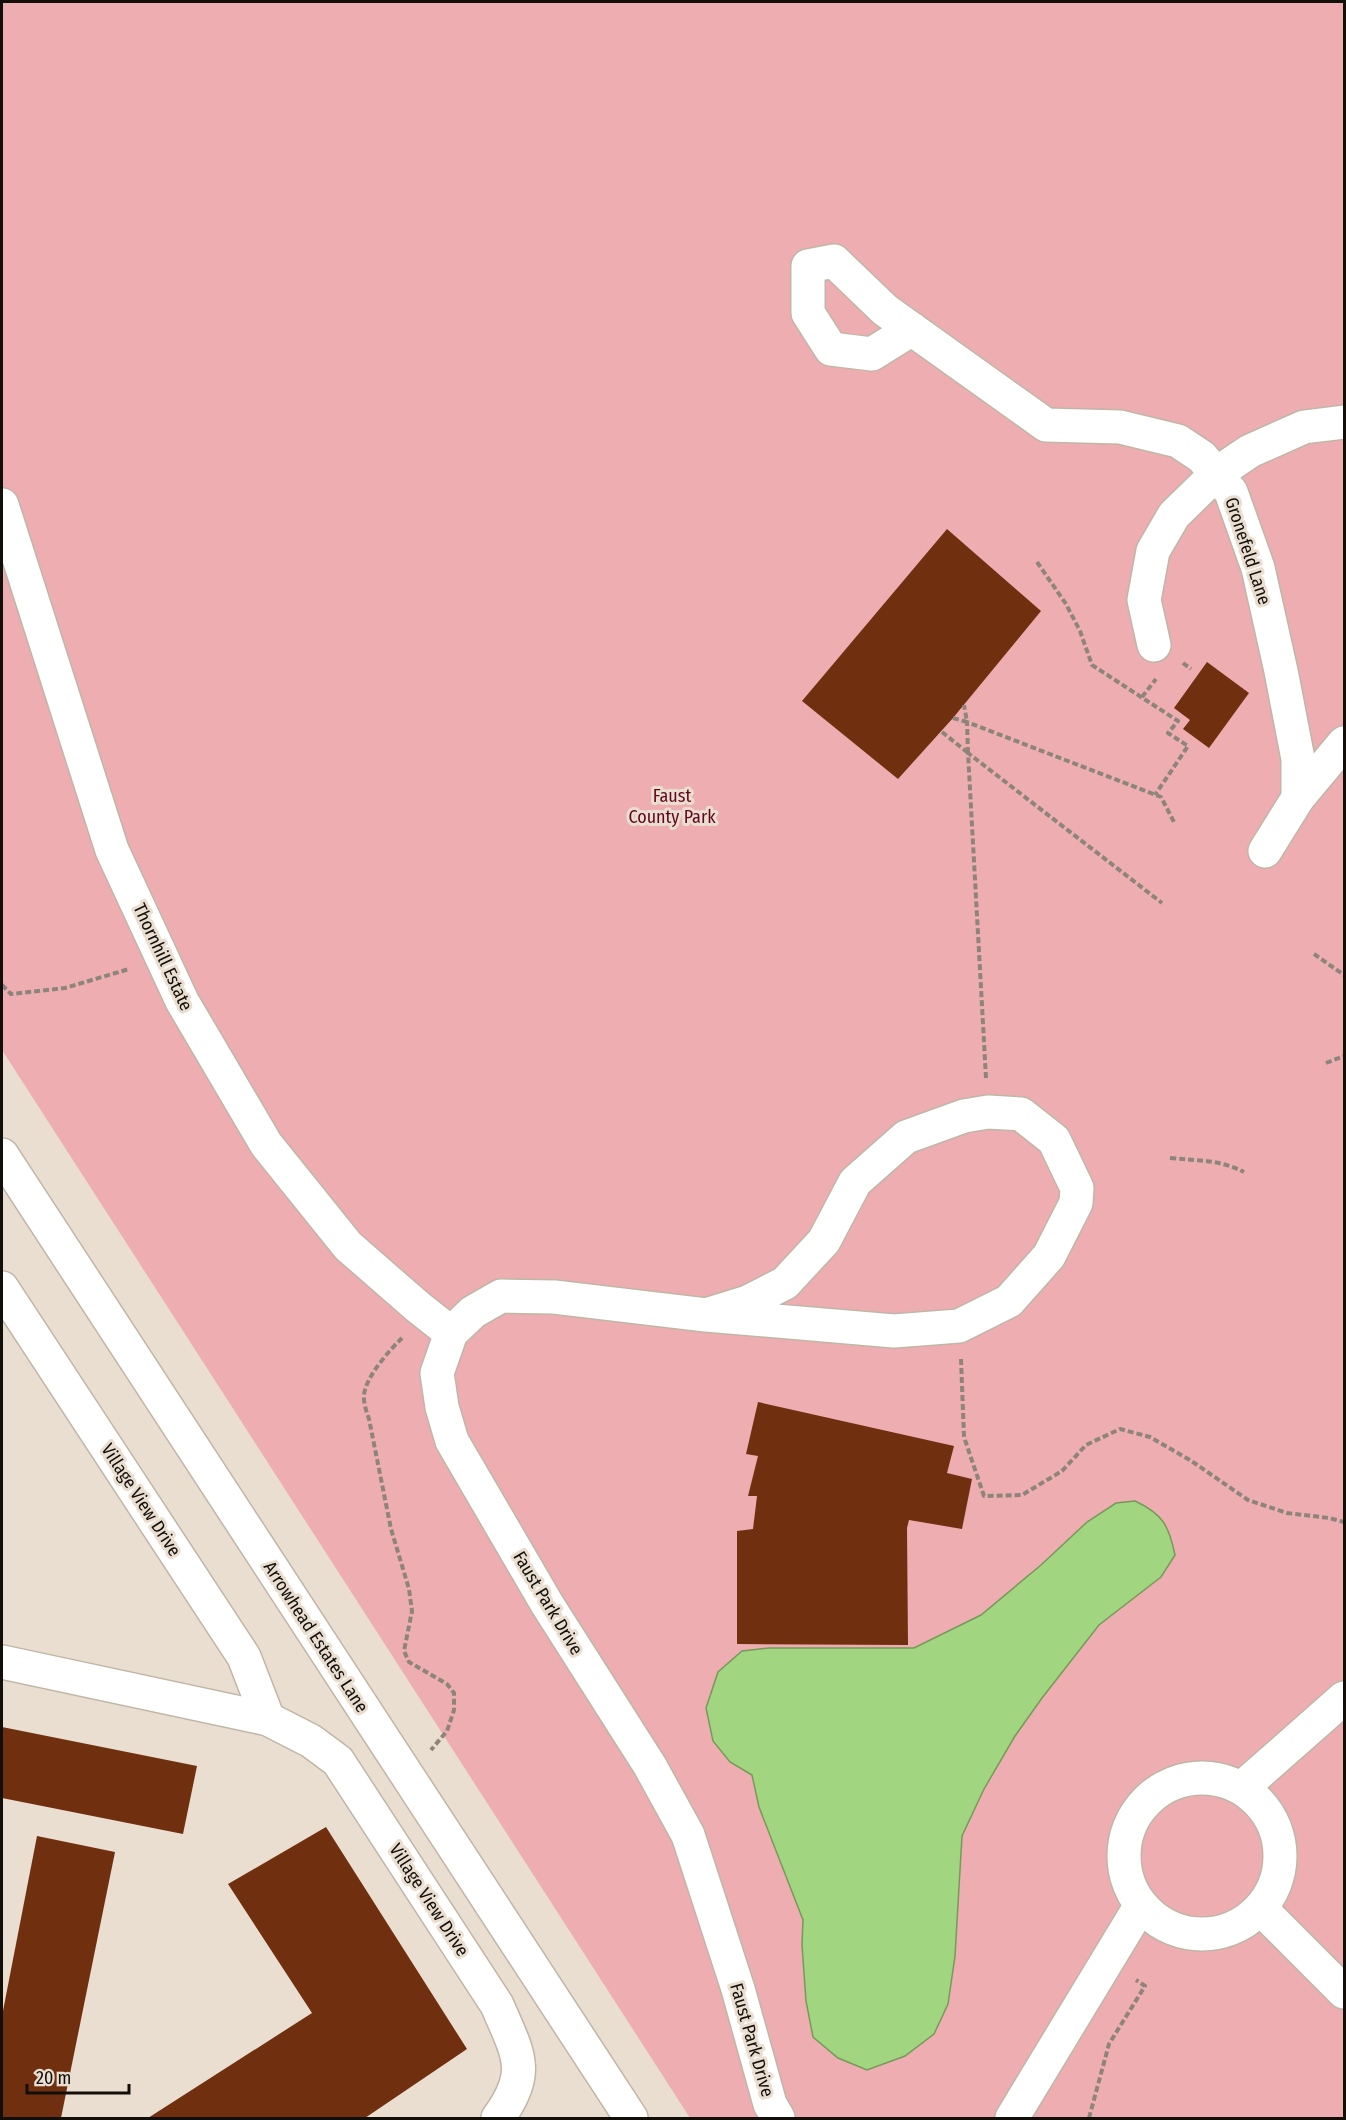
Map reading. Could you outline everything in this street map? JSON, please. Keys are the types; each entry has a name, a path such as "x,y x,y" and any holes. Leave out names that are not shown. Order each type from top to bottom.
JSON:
{"street":[{"name":"Gronefeld Lane","path":"912,329 1046,425 1120,427 1178,441 1202,457 1231,492 1258,568 1281,671 1298,759 1298,798"},
{"path":"1154,645 1144,600 1153,551 1174,515 1216,474 1250,451 1304,427 1344,423"},
{"name":"Thornhill Estate","path":"2,505 112,850 182,1001 266,1144 348,1246 451,1333"},
{"path":"1265,851 1298,798 1344,743"},
{"name":"Faust Park Drive","path":"706,1315 748,1302 785,1283 824,1241 855,1182 906,1137 964,1116 988,1112 1021,1114 1054,1140 1077,1188 1076,1203 1049,1256 1009,1301 959,1326 894,1331 706,1315 554,1297 501,1296 473,1312 451,1333 437,1373 442,1407 452,1441 547,1604 650,1766 688,1835 738,1989 770,2104 778,2118"},
{"name":"Arrowhead Estates Lane","path":"2,1155 631,2118"},
{"name":"Village View Drive","path":"2,1288 244,1657 268,1719"},
{"name":"Village View Drive","path":"2,1662 268,1719 311,1741 338,1761 497,2005 511,2037 520,2070 511,2100 498,2118"},
{"path":"1243,1788 1344,1698"},
{"path":"338,1761 382,1737"},
{"path":"1201,1777 1222,1779 1243,1788 1264,1806 1277,1830 1282,1857 1276,1885 1261,1909 1244,1923 1223,1932 1200,1934 1178,1930 1158,1920 1141,1905 1129,1886 1124,1865 1124,1843 1131,1822 1143,1804 1159,1790 1179,1780 1201,1777"},
{"path":"1012,2118 1141,1905"},
{"path":"1261,1909 1344,1992"}],"path":[{"path":"1038,562 1066,604 1080,631 1092,665 1178,721 1168,733 1188,746 1155,795"},
{"path":"964,705 967,723 988,1112"},
{"path":"953,718 1161,797 1175,824"},
{"path":"942,732 1162,903"},
{"path":"1314,954 1344,975"},
{"path":"2,985 11,994 65,988 163,959"},
{"path":"1326,1063 1344,1056"},
{"path":"1170,1158 1204,1159 1228,1164 1244,1172"},
{"path":"959,1326 964,1437 984,1496 1022,1495 1062,1471 1086,1445 1120,1429 1150,1437 1190,1460 1248,1500 1287,1513 1344,1522"},
{"path":"405,1334 384,1355 364,1390 364,1406 369,1419 391,1529 409,1589 412,1611 404,1651 409,1662 447,1684 454,1693 454,1710 447,1731 434,1748 426,1753"},
{"path":"1089,2118 1109,2044 1145,1986 1135,1979"}],"green space":[{"name":"Faust County Park","path":"2,2 1344,2 1344,2118 690,2118 2,1050"}],"shaded area":[{"path":"1135,1501 1152,1511 1163,1522 1175,1555 1161,1577 1099,1625 1015,1736 984,1789 962,1836 955,1956 948,2004 934,2034 905,2056 867,2070 838,2058 813,2037 806,2001 802,1945 803,1920 759,1807 752,1775 730,1762 713,1741 706,1708 718,1672 742,1651 769,1648 914,1648 981,1615 1041,1565 1087,1522 1116,1503"}],"building":[{"path":"947,529 1041,611 953,718 898,779 802,701"},
{"path":"1207,662 1249,693 1209,748 1183,729 1190,720 1174,708"},
{"path":"758,1402 954,1446 947,1473 972,1479 962,1529 909,1520 907,1528 908,1645 737,1644 737,1531 753,1529 757,1496 748,1496 758,1456 746,1454"},
{"path":"2,1727 197,1766 183,1834 2,1798"},
{"path":"326,1827 467,2049 365,2118 148,2118 312,2013 228,1884"},
{"path":"37,1836 115,1852 61,2118 2,2118 2,2016"}]}
